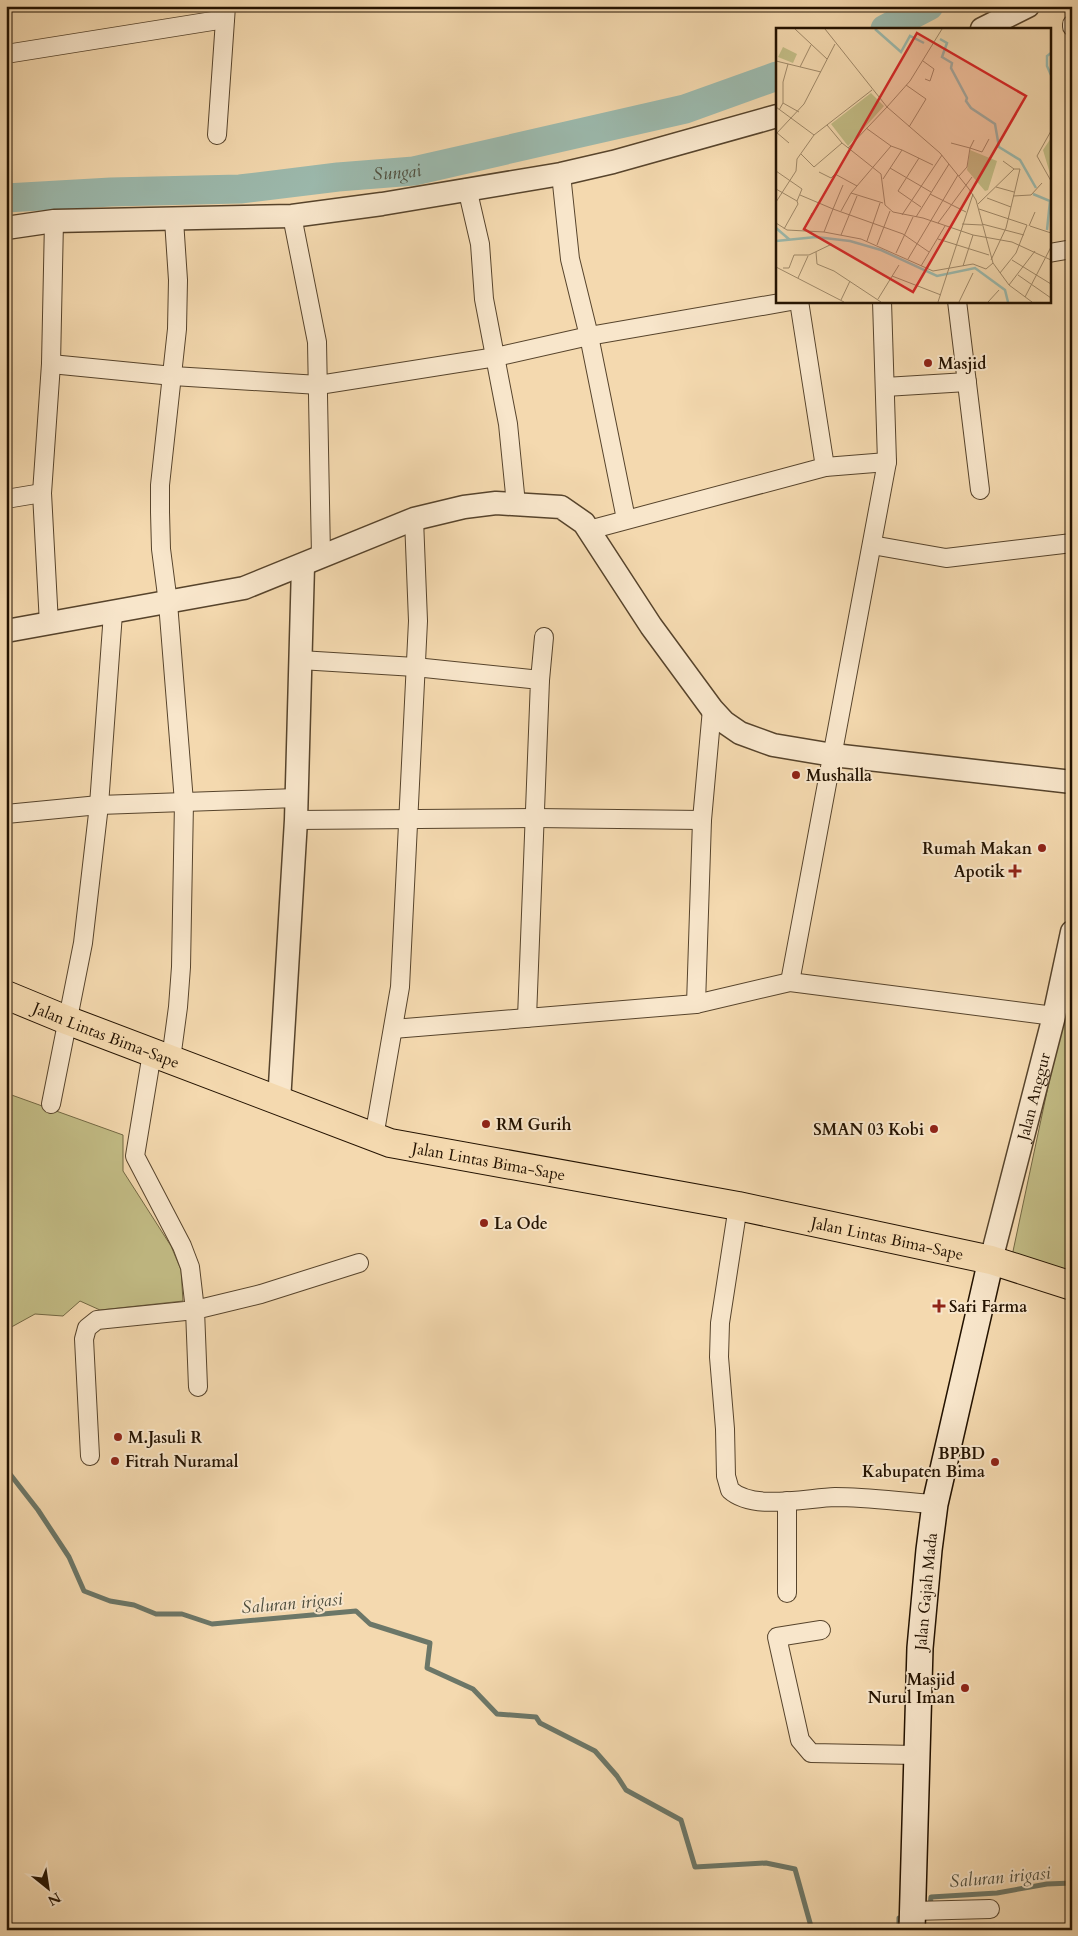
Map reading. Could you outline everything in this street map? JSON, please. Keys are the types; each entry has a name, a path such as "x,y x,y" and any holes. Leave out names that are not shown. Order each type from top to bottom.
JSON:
{"highway":[{"name":"Jalan Lintas Bima-Sape","path":"6,995 279,1102 400,1145 738,1206 991,1260 1072,1286"}],"main road":[{"name":"Jalan Gajah Mada","path":"913,1921 920,1648 929,1550 936,1504 991,1260"}],"street":[{"path":"984,28 1028,6"},
{"path":"6,54 225,13 216,134"},
{"path":"6,228 54,222 292,216 382,204 468,188 561,174 693,141 776,116"},
{"path":"561,174 570,259 589,336 626,519"},
{"path":"468,188 480,244 484,299 508,424 516,504"},
{"path":"279,1102 296,809 300,660 312,561 319,385 317,342 292,216"},
{"path":"174,220 178,280 177,329 160,485 161,549 168,603 184,802 180,975 162,1056 135,1156 182,1246 190,1268 198,1387"},
{"path":"49,624 42,493 51,364 54,222"},
{"path":"1050,253 1072,249"},
{"path":"51,364 173,376 319,385 496,357 589,336 785,302"},
{"path":"799,302 825,467"},
{"path":"790,982 887,462 882,302"},
{"path":"957,302 980,490"},
{"path":"885,386 967,382"},
{"path":"589,530 825,467 887,462"},
{"path":"6,499 42,493"},
{"path":"6,631 244,588 414,519 464,506 516,504 561,507 584,523 651,626 712,709 724,722 740,733 773,746 833,755 1072,782"},
{"path":"374,1137 400,987 418,621 414,519"},
{"path":"872,545 946,558 1072,543"},
{"path":"51,1104 70,1021 83,943 98,805 112,613"},
{"path":"527,1018 540,680 544,637"},
{"path":"300,660 415,667 540,680"},
{"path":"696,1004 702,820 712,709"},
{"path":"6,814 98,805 184,802 296,809 409,821 535,818 702,820"},
{"name":"Jalan Anggur","path":"991,1260 1054,1016 1072,932"},
{"path":"393,1029 696,1004 790,982 1054,1016"},
{"path":"738,1206 720,1323 719,1357 727,1485 736,1496 742,1498 787,1501 836,1497 936,1504"},
{"path":"90,1456 84,1339 87,1328 97,1320 194,1310 261,1294 359,1263"},
{"path":"787,1501 787,1593"},
{"path":"821,1630 777,1637 800,1740 811,1753 916,1755"},
{"path":"913,1921 990,1908"}],"shaded area":[{"path":"1072,974 1072,1272 1012,1256"},
{"path":"6,1093 123,1135 123,1171 171,1246 181,1270 183,1301 100,1310 80,1301 63,1316 35,1314 6,1330"}],"waterway":[{"name":"Sungai","path":"887,28 929,6"},
{"name":"Sungai","path":"6,198 111,192 240,189 338,177 414,171 685,109 776,76"},
{"name":"Saluran irigasi","path":"6,1469 38,1510 69,1557 84,1591 110,1601 134,1605 156,1614 182,1614 212,1624 356,1611 370,1624 430,1643 427,1668 473,1689 497,1714 536,1717 540,1723 595,1751 617,1776 626,1790 681,1820 695,1867 766,1863 795,1869 812,1930"},
{"name":"Saluran irigasi","path":"930,1907 931,1897 997,1893 1047,1884 1072,1883"},
{"name":"Saluran irigasi","path":"899,1930 899,1918 905,1918"}],"place":[{"name":"Masjid","path":"928,363"},
{"name":"Mushalla","path":"796,775"},
{"name":"Rumah Makan","path":"1042,848"},
{"name":"Apotik","path":"1015,871"},
{"name":"RM Gurih","path":"486,1124"},
{"name":"SMAN 03 Kobi","path":"934,1129"},
{"name":"La Ode","path":"484,1223"},
{"name":"Sari Farma","path":"939,1306"},
{"name":"M.Jasuli R","path":"118,1437"},
{"name":"Fitrah Nuramal","path":"115,1461"},
{"name":"BPBD Kabupaten Bima","path":"995,1462"},
{"name":"Masjid Nurul Iman","path":"965,1688"}]}
